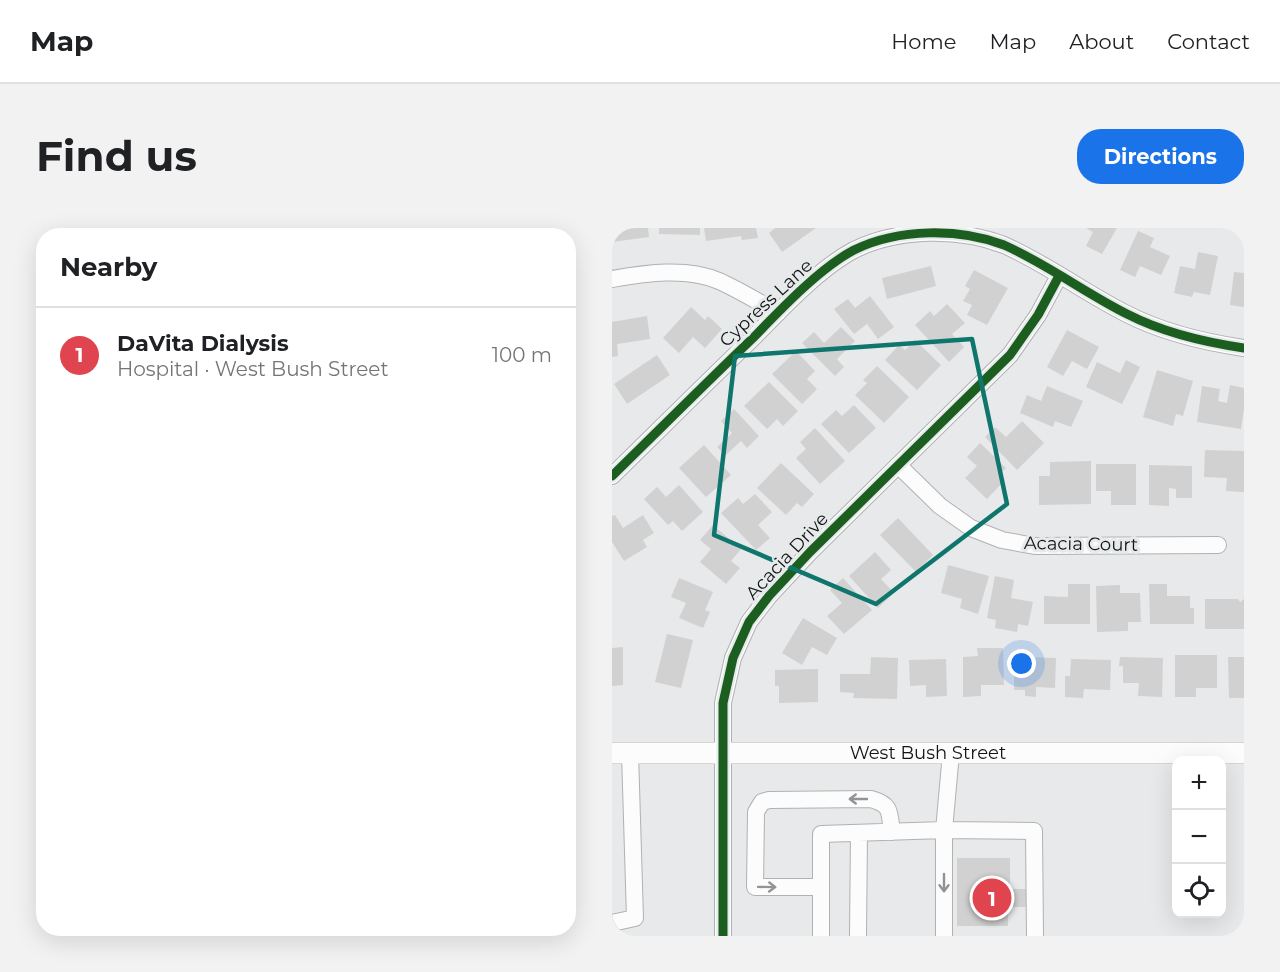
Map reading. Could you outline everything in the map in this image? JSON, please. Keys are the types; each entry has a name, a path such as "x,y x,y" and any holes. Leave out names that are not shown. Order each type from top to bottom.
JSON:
{"main road":[{"name":"West Bush Street","path":"621,753 1244,753"}],"street":[{"name":"Cypress Lane","path":"612,476 827,268 854,251 897,236 951,232 976,236 1004,245 1127,314 1159,328 1211,344 1244,348"},
{"path":"612,279 669,273 706,277 719,281 778,313"},
{"name":"Acacia Drive","path":"723,936 723,703 733,658 749,622 796,567 1010,355 1038,315 1059,276"},
{"name":"Acacia Court","path":"898,465 940,506 971,528 1002,540 1035,546 1218,545"},
{"path":"612,923 635,918 621,753"},
{"path":"944,936 944,830 951,753"},
{"path":"821,887 754,886 756,812 762,802 769,800 871,799 885,803 889,809 892,832"},
{"path":"821,936 821,834 944,830 1035,831 1035,936"},
{"path":"858,936 859,833"}],"highlighted area":[{"path":"972,339 1007,504 876,604 714,535 735,356"}],"building":[{"path":"612,228 648,228 649,237 612,242"},
{"path":"659,228 700,228 700,235 659,234"},
{"path":"704,228 756,228 758,238 742,240 741,236 706,241"},
{"path":"775,228 816,228 782,252 769,233"},
{"path":"1086,228 1117,228 1102,254 1086,246 1093,232"},
{"path":"1138,231 1154,238 1150,247 1170,256 1161,275 1140,266 1135,277 1120,270"},
{"path":"1198,252 1218,256 1210,295 1194,292 1192,297 1174,293 1180,266 1195,269"},
{"path":"931,266 936,286 887,299 882,278"},
{"path":"974,270 1008,288 987,325 967,315 972,305 963,301 970,289 965,286"},
{"path":"1234,272 1244,273 1244,307 1230,305"},
{"path":"870,296 894,327 878,339 867,324 854,334 834,309 848,299 855,308"},
{"path":"947,304 965,323 952,334 964,347 949,362 915,325 930,311 934,316"},
{"path":"691,307 705,320 708,316 722,329 705,348 693,337 679,353 663,338"},
{"path":"647,316 650,339 617,344 618,356 612,357 612,322"},
{"path":"841,327 855,341 837,359 844,367 835,376 802,343 814,332 824,343"},
{"path":"1067,330 1099,347 1087,369 1072,361 1063,376 1047,367"},
{"path":"915,340 941,365 917,390 885,360 899,345 905,350"},
{"path":"796,351 815,371 807,379 817,389 802,404 772,374"},
{"path":"657,355 670,375 627,404 614,384"},
{"path":"1126,360 1140,367 1122,404 1086,387 1097,362 1120,373"},
{"path":"877,366 909,397 884,423 855,395 867,383 863,380"},
{"path":"1157,370 1193,381 1183,416 1176,414 1173,426 1143,417"},
{"path":"769,382 798,411 783,426 777,419 767,429 744,406"},
{"path":"1230,385 1244,388 1241,429 1197,422 1202,386 1220,389 1218,401 1227,403"},
{"path":"1047,386 1083,401 1071,427 1055,421 1053,427 1020,413 1027,395 1041,401"},
{"path":"854,405 876,428 849,453 821,424 836,410 842,416"},
{"path":"734,409 759,436 747,448 741,441 726,455 717,447 732,433 721,421"},
{"path":"1022,421 1044,443 1017,470 985,437 995,427 1006,437"},
{"path":"815,428 845,461 820,484 796,458 806,449 800,442"},
{"path":"980,443 1006,468 999,474 1005,480 987,499 965,478 977,466 967,457"},
{"path":"704,445 731,475 706,497 679,468"},
{"path":"1205,450 1244,451 1244,492 1226,491 1227,478 1204,477"},
{"path":"1091,461 1091,504 1039,505 1039,476 1050,476 1050,462"},
{"path":"781,463 814,494 802,507 797,503 786,515 757,488"},
{"path":"1096,464 1136,464 1136,505 1111,505 1111,491 1096,491"},
{"path":"1149,465 1192,466 1192,498 1176,498 1176,489 1169,488 1169,506 1149,505"},
{"path":"679,485 703,512 682,531 673,521 668,525 644,499 657,487 666,497"},
{"path":"755,494 772,512 758,525 770,538 756,550 721,513 738,498 743,504"},
{"path":"615,515 623,528 643,515 654,533 643,540 647,547 624,561 612,542 612,516"},
{"path":"898,518 933,555 916,572 880,535"},
{"path":"713,525 741,549 731,561 740,568 726,584 700,562 711,549 700,540"},
{"path":"875,552 891,570 881,579 894,593 878,608 849,576"},
{"path":"948,565 989,576 978,614 960,608 962,599 941,593"},
{"path":"995,576 1014,580 1011,598 1033,602 1028,626 1018,624 1017,632 995,628 996,620 987,618"},
{"path":"679,578 713,592 705,610 710,612 703,628 679,618 686,603 671,597"},
{"path":"843,578 872,610 844,634 827,616 842,603 830,590"},
{"path":"1068,584 1090,584 1090,624 1044,624 1044,596 1068,597"},
{"path":"1149,584 1167,584 1167,596 1190,596 1190,608 1194,608 1194,624 1150,624"},
{"path":"1120,585 1120,593 1140,593 1141,622 1128,622 1128,631 1097,632 1096,586"},
{"path":"1205,599 1238,599 1240,602 1244,599 1244,629 1205,629"},
{"path":"803,618 837,638 827,655 812,647 802,665 782,653"},
{"path":"667,634 693,640 681,688 655,682"},
{"path":"623,647 623,685 612,686 612,648"},
{"path":"977,648 1003,648 1004,685 981,685 981,696 963,697 963,657 978,656"},
{"path":"1175,655 1217,655 1217,688 1196,688 1196,697 1175,697"},
{"path":"871,657 898,658 897,699 853,698 854,693 840,692 840,674 870,674"},
{"path":"1014,657 1056,658 1055,688 1036,687 1036,697 1025,696 1025,690 1014,690"},
{"path":"1120,657 1163,658 1162,697 1138,696 1139,683 1123,683 1123,666 1119,666"},
{"path":"1228,657 1244,657 1244,698 1229,698"},
{"path":"946,659 947,696 926,697 926,685 910,686 909,660"},
{"path":"1071,659 1111,660 1110,690 1084,689 1083,698 1065,697 1065,676 1070,676"},
{"path":"818,669 818,702 779,703 779,686 775,686 775,670"},
{"path":"957,858 1010,858 1010,889 1028,889 1028,907 1008,907 1008,926 957,926"}],"cycle path":[{"path":"612,476 789,301 828,267 854,250 909,234 949,233 986,239 1004,245 1141,321 1184,336 1244,348"},
{"path":"723,936 723,703 733,658 749,622 769,596 810,552 1010,355 1038,315 1059,276"}],"place":[{"name":"DaVita Dialysis","path":"992,898"}]}
